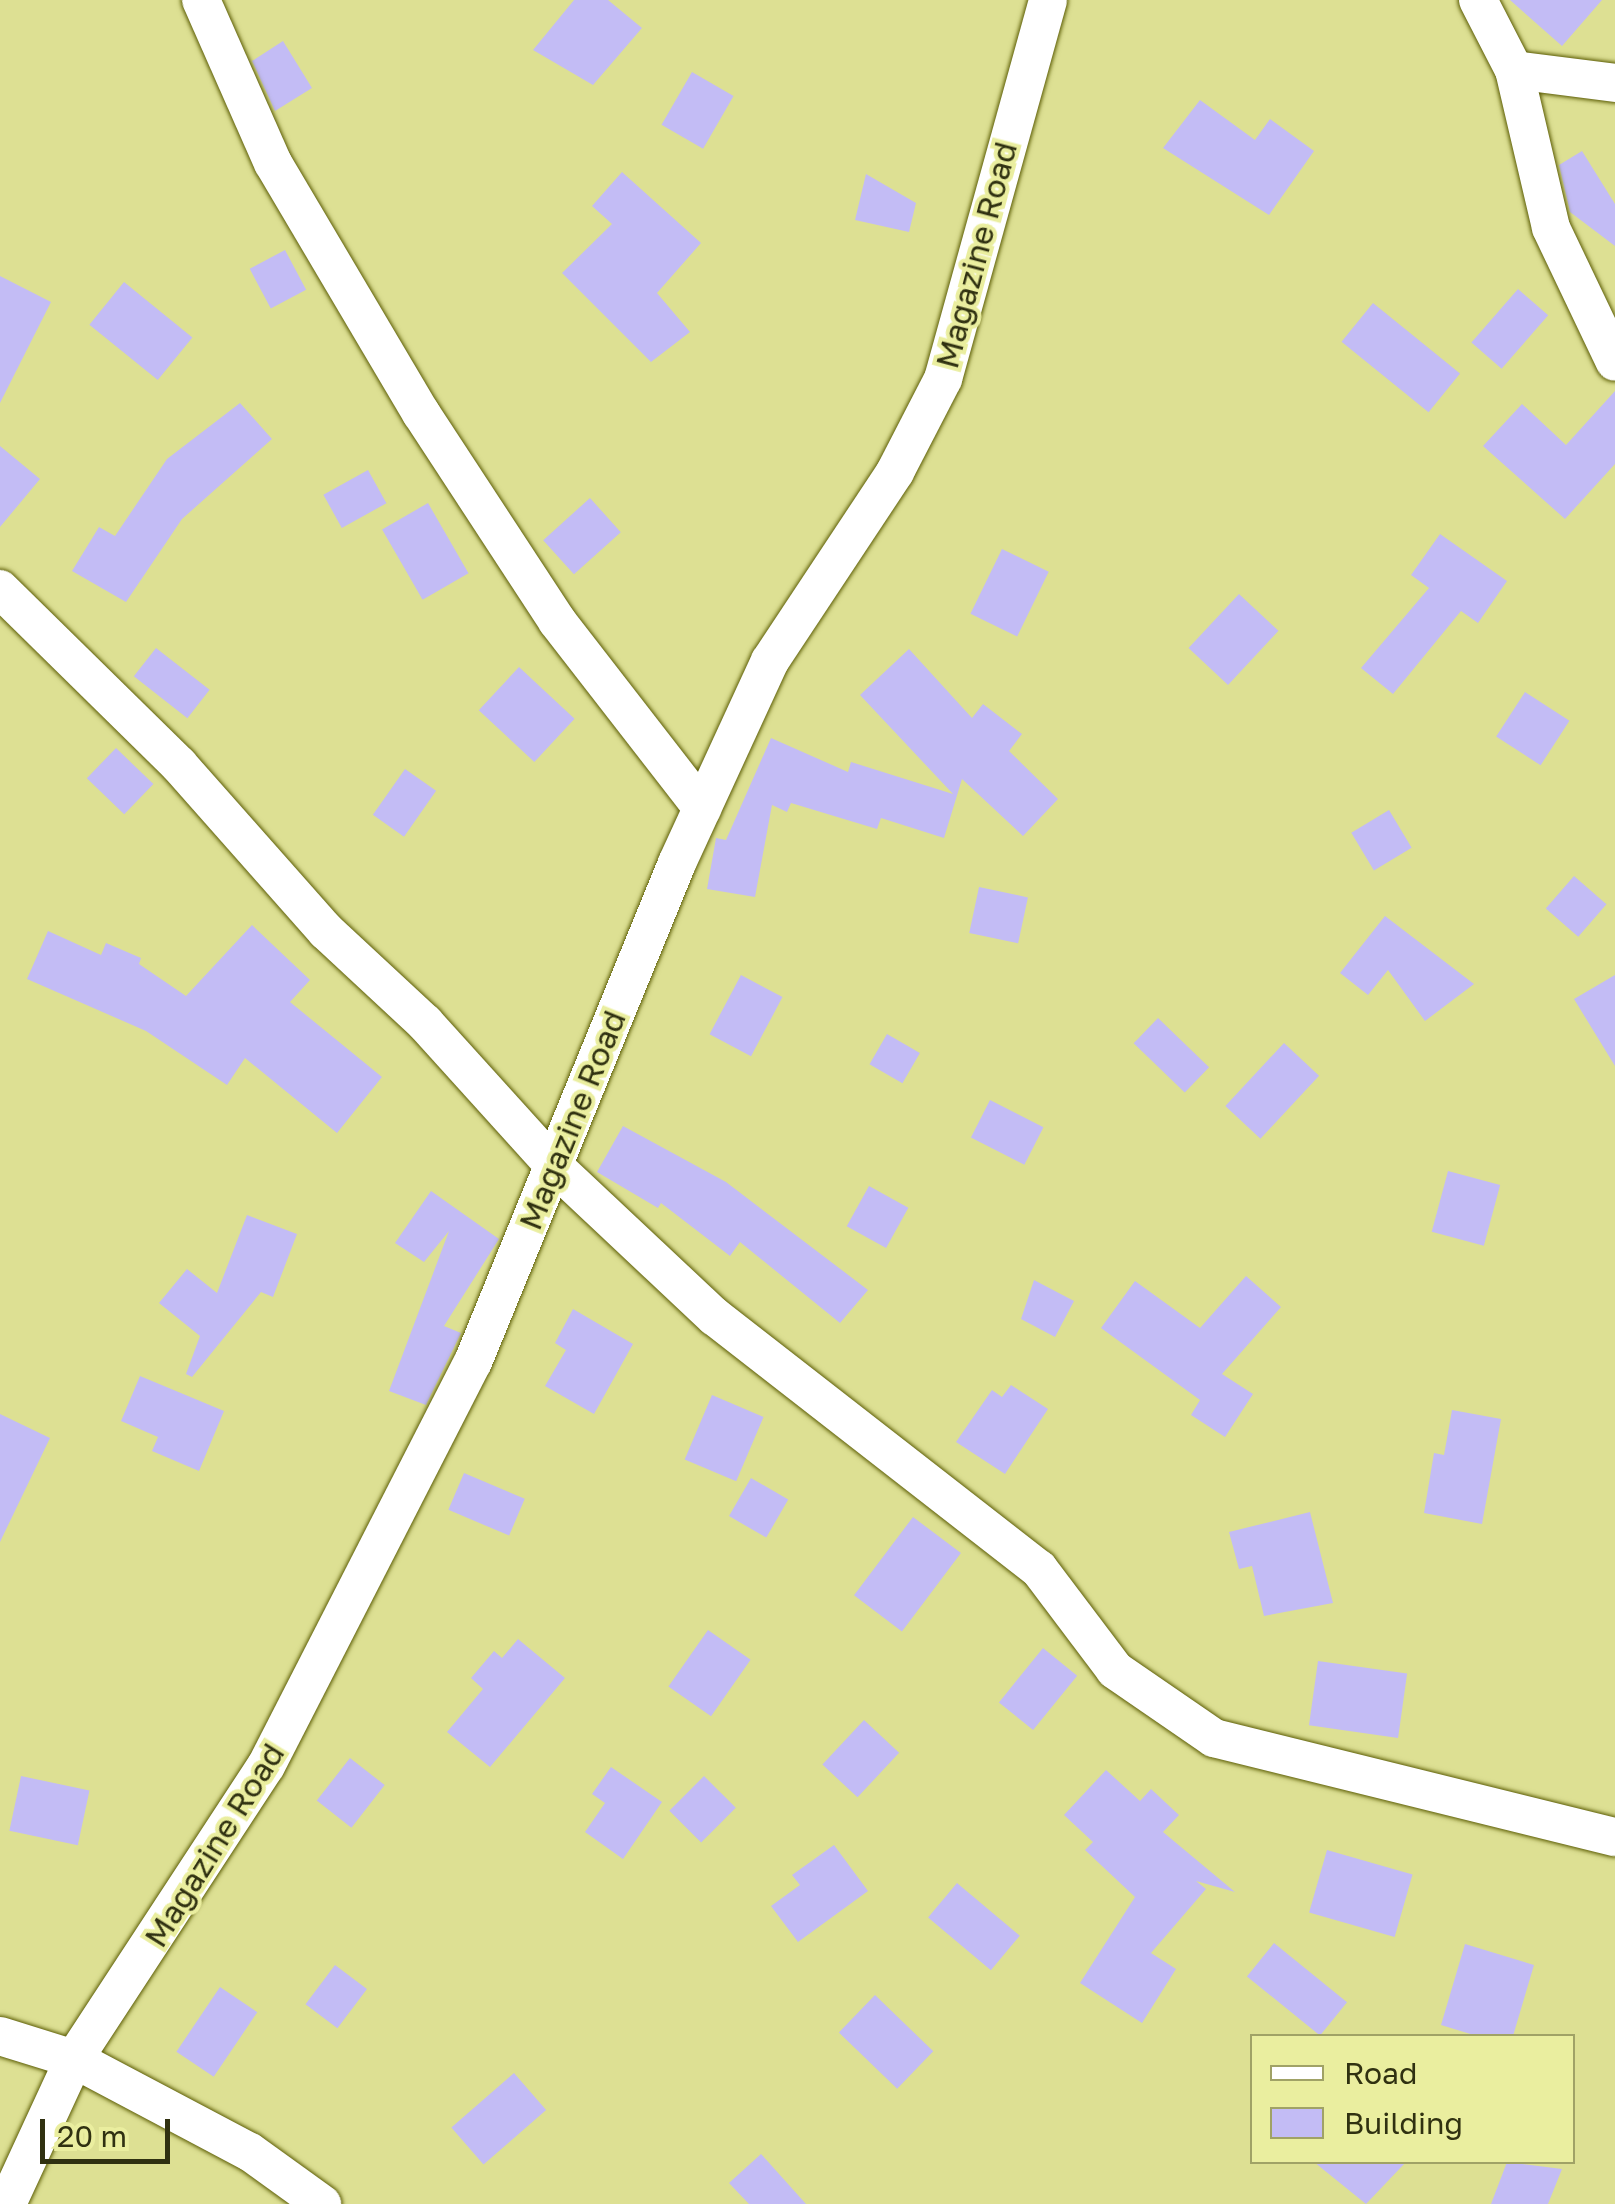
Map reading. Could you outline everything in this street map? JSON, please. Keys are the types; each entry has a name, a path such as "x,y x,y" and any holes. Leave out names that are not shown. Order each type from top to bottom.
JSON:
{"street":[{"path":"201,0 274,163 421,413 557,621 702,808"},
{"name":"Magazine Road","path":"8,2204 74,2059 266,1766 473,1362 702,808 770,661 895,472 943,379 974,288 1006,138 1048,0"},
{"path":"1478,0 1514,70 1551,228 1615,362"},
{"path":"1514,70 1615,84"},
{"path":"0,590 180,765 326,931 425,1023 554,1166 715,1317 1039,1570 1114,1670 1214,1738 1615,1837"},
{"path":"0,2036 74,2059 250,2152 322,2204"}],"building":[{"path":"574,0 608,0 642,28 593,85 533,50"},
{"path":"1510,0 1602,0 1562,46"},
{"path":"283,41 312,88 275,111 252,61"},
{"path":"692,72 734,96 703,149 662,125"},
{"path":"1200,100 1255,140 1270,119 1314,151 1269,215 1163,148"},
{"path":"1582,151 1615,204 1615,246 1570,212 1559,165"},
{"path":"622,172 701,243 657,293 690,332 651,362 562,273 612,224 592,206"},
{"path":"866,174 916,203 909,232 855,220"},
{"path":"285,250 306,290 271,309 250,269"},
{"path":"0,276 51,302 0,403"},
{"path":"124,282 192,337 158,380 89,325"},
{"path":"1518,289 1548,315 1502,369 1471,343"},
{"path":"1373,303 1460,373 1429,412 1342,342"},
{"path":"1615,391 1615,464 1565,519 1483,446 1522,404 1566,445"},
{"path":"240,403 272,439 182,519 126,602 72,571 99,527 115,536 167,459"},
{"path":"0,446 40,479 0,527"},
{"path":"368,470 386,503 342,528 323,495"},
{"path":"590,498 621,532 574,574 543,540"},
{"path":"428,503 468,573 423,600 382,530"},
{"path":"1440,534 1507,581 1478,623 1461,611 1393,694 1361,668 1429,588 1411,575"},
{"path":"1002,549 1049,572 1017,637 970,614"},
{"path":"1239,594 1278,631 1228,685 1189,648"},
{"path":"156,648 210,690 187,718 134,676"},
{"path":"909,649 972,718 983,704 1022,734 1009,751 1058,799 1023,836 962,779 944,838 881,818 877,829 791,803 787,812 772,805 755,897 707,889 716,838 726,840 771,738 848,772 851,762 953,794 860,695"},
{"path":"519,667 575,719 534,762 479,710"},
{"path":"1525,692 1569,721 1541,765 1496,736"},
{"path":"116,748 153,784 124,814 87,778"},
{"path":"405,769 436,791 404,837 373,815"},
{"path":"1389,810 1412,848 1374,870 1351,833"},
{"path":"1574,876 1606,904 1578,937 1546,908"},
{"path":"979,887 1028,897 1018,943 969,933"},
{"path":"1385,916 1474,984 1425,1021 1388,970 1368,995 1340,973"},
{"path":"252,925 310,980 290,1002 382,1077 337,1133 245,1058 227,1085 146,1031 27,979 48,931 101,955 106,943 141,958 139,964 186,996"},
{"path":"741,975 782,997 751,1056 710,1034"},
{"path":"1615,975 1615,1066 1574,999"},
{"path":"1158,1018 1209,1067 1185,1092 1134,1043"},
{"path":"887,1034 920,1053 902,1083 870,1064"},
{"path":"1284,1043 1319,1076 1260,1139 1225,1106"},
{"path":"990,1100 1043,1127 1024,1165 971,1137"},
{"path":"623,1126 726,1182 868,1290 840,1323 740,1242 730,1256 661,1203 658,1208 597,1172"},
{"path":"1448,1171 1500,1185 1484,1246 1432,1232"},
{"path":"869,1186 908,1208 886,1248 847,1226"},
{"path":"431,1191 499,1239 444,1326 461,1333 426,1405 389,1391 449,1231 424,1262 395,1243"},
{"path":"247,1215 297,1234 273,1297 261,1292 192,1377 186,1374 200,1336 159,1303 187,1269 217,1293"},
{"path":"1246,1276 1281,1307 1222,1374 1253,1394 1225,1437 1191,1415 1200,1400 1101,1328 1135,1281 1200,1328"},
{"path":"1034,1280 1074,1301 1055,1337 1021,1319"},
{"path":"573,1309 633,1344 594,1414 545,1386 566,1350 555,1343"},
{"path":"140,1376 224,1411 199,1471 152,1451 158,1437 121,1421"},
{"path":"1011,1385 1048,1409 1005,1474 956,1442 992,1390 1002,1397"},
{"path":"712,1395 764,1417 736,1481 685,1459"},
{"path":"1452,1410 1501,1419 1482,1524 1424,1513 1434,1453 1444,1455"},
{"path":"0,1414 50,1438 0,1542"},
{"path":"464,1473 525,1499 509,1536 448,1510"},
{"path":"751,1478 788,1500 766,1538 729,1516"},
{"path":"1310,1512 1333,1603 1264,1616 1252,1566 1239,1569 1229,1532"},
{"path":"913,1517 961,1553 902,1631 854,1595"},
{"path":"708,1630 751,1660 711,1716 668,1687"},
{"path":"518,1639 565,1678 490,1767 447,1732 483,1689 471,1678 494,1651 502,1658"},
{"path":"1043,1648 1077,1676 1033,1730 999,1702"},
{"path":"1318,1661 1407,1674 1398,1738 1309,1725"},
{"path":"864,1720 899,1753 858,1797 822,1765"},
{"path":"350,1758 385,1785 351,1828 317,1801"},
{"path":"611,1767 662,1802 623,1859 585,1832 605,1803 592,1794"},
{"path":"1106,1770 1140,1801 1151,1789 1179,1815 1163,1832 1235,1892 1196,1881 1206,1889 1151,1953 1176,1969 1142,2023 1080,1983 1135,1897 1085,1850 1093,1842 1064,1815"},
{"path":"21,1776 89,1791 78,1845 9,1831"},
{"path":"704,1776 736,1808 701,1842 669,1811"},
{"path":"834,1845 868,1891 798,1942 771,1906 800,1885 792,1875"},
{"path":"1327,1850 1413,1875 1395,1937 1309,1912"},
{"path":"957,1883 1020,1936 991,1970 928,1917"},
{"path":"1274,1943 1347,2002 1318,2034 1247,1976"},
{"path":"1465,1944 1534,1965 1514,2034 1470,2034 1441,2025"},
{"path":"335,1965 367,1989 337,2028 306,2004"},
{"path":"220,1987 257,2012 214,2077 176,2052"},
{"path":"875,1995 933,2051 897,2089 839,2032"},
{"path":"514,2073 546,2110 484,2164 451,2127"},
{"path":"761,2154 806,2204 749,2204 729,2183"},
{"path":"1316,2164 1404,2164 1366,2204"},
{"path":"1506,2164 1562,2169 1548,2204 1491,2204"}]}
